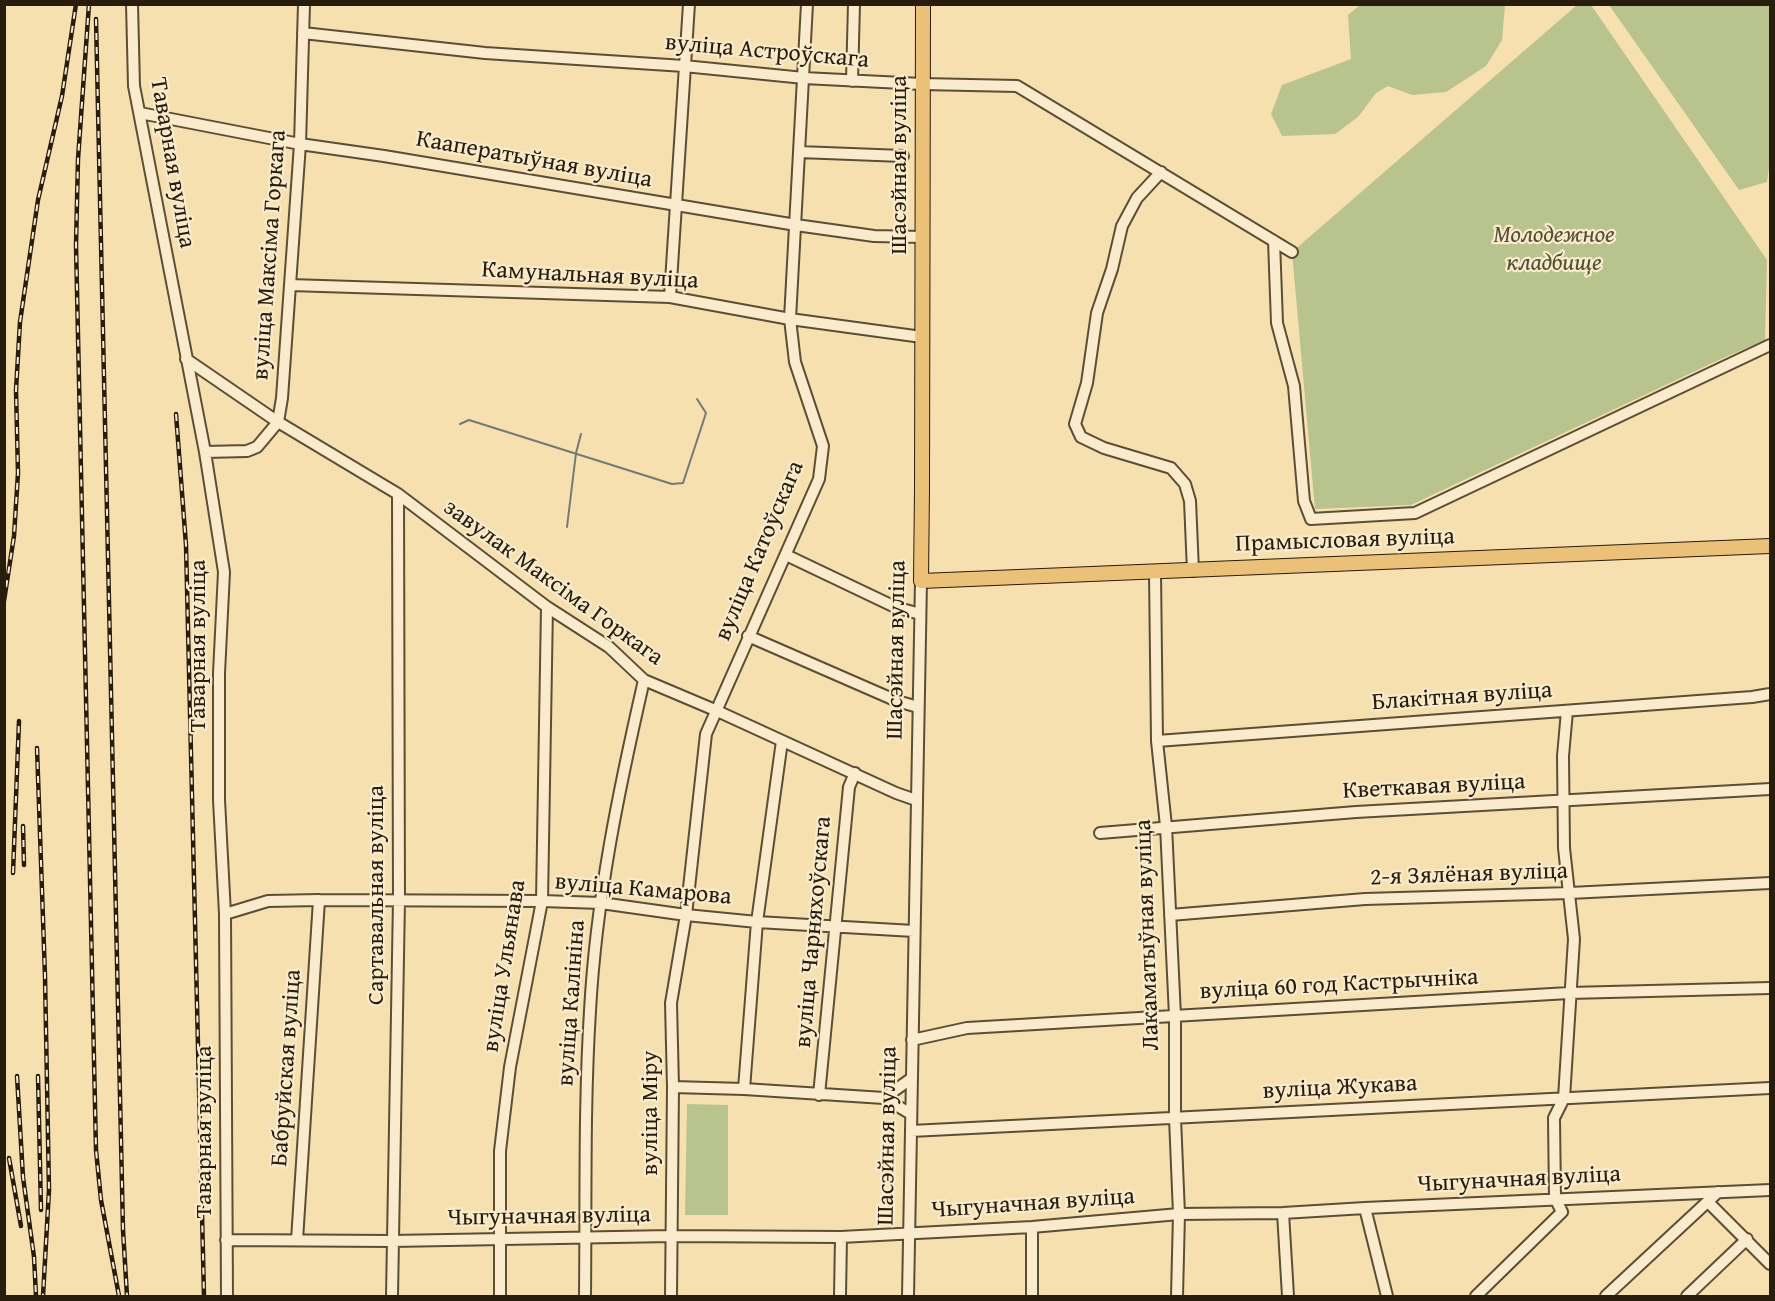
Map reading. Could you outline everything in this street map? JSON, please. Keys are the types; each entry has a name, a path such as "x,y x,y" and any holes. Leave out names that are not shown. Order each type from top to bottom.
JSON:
{"main road":[{"name":"Шасэйная вуліца","path":"921,581 923,4"},
{"name":"Прамысловая вуліца","path":"921,581 1770,546"}],"street":[{"name":"Таварная вуліца","path":"132,4 134,86 206,452 224,572 219,696 219,800 225,914 227,1296"},
{"name":"вуліца Максіма Горкага","path":"278,422 300,144 304,4"},
{"path":"670,297 689,4"},
{"name":"вуліца Катоўскага","path":"671,1002 686,915 706,734 819,479 823,446 795,362 790,319 807,4"},
{"path":"852,81 854,4"},
{"name":"вуліца Астроўскага","path":"303,33 485,53 684,66 804,78 1017,86 1292,252"},
{"name":"Кааператыўная вуліца","path":"140,113 300,144 384,156 676,206 873,236 922,237"},
{"path":"799,152 903,156"},
{"path":"1161,172 1137,198 1122,226 1112,268 1097,313 1087,383 1076,424 1081,437 1104,448 1171,468 1185,484 1190,501 1193,571"},
{"path":"1274,241 1277,323 1294,386 1304,501 1311,519 1415,513 1770,345"},
{"name":"Камунальная вуліца","path":"290,285 670,297 790,319 922,337"},
{"name":"завулак Максіма Горкага","path":"186,359 278,422 398,494 547,607 609,647 644,680 916,800"},
{"path":"206,452 247,451 257,447 278,422"},
{"name":"Сартавальная вуліца","path":"392,1296 399,900 398,494"},
{"path":"786,555 895,607 920,614"},
{"name":"Лакаматыўная вуліца","path":"1155,572 1157,741 1166,826 1175,1016 1175,1118 1179,1214 1177,1296"},
{"name":"Шасэйная вуліца","path":"908,1296 921,581"},
{"name":"вуліца Ульянава","path":"500,1296 500,1151 510,1067 542,901 547,607"},
{"path":"748,636 897,701 918,707"},
{"name":"вуліца Калініна","path":"585,1296 585,1127 590,1010 601,903 620,788 644,680"},
{"name":"Блакітная вуліца","path":"1157,741 1770,694"},
{"path":"1554,1118 1564,1098 1574,939 1564,848 1563,756 1567,711"},
{"path":"744,1089 757,922 782,741"},
{"name":"вуліца Чарняхоўскага","path":"819,1095 849,786 855,773"},
{"name":"Кветкавая вуліца","path":"1100,833 1356,812 1770,789"},
{"name":"2-я Зялёная вуліца","path":"1170,915 1365,898 1570,893 1770,883"},
{"name":"Бабруйская вуліца","path":"297,1240 319,900"},
{"name":"вуліца Камарова","path":"225,914 268,901 542,901 601,903 757,922 914,931"},
{"name":"вуліца 60 год Кастрычніка","path":"912,1040 967,1028 1569,993 1770,988"},
{"name":"вуліца Міру","path":"671,1002 673,1087 671,1296"},
{"path":"884,1098 912,1078"},
{"path":"673,1087 884,1098 911,1114"},
{"name":"вуліца Жукава","path":"911,1131 1770,1088"},
{"path":"1476,1296 1562,1212 1555,1198 1554,1118 1544,1099"},
{"name":"Чыгуначная вуліца","path":"226,1240 392,1241 671,1236 841,1238 1032,1227 1179,1214 1283,1213 1555,1198 1770,1190"},
{"path":"1606,1296 1718,1192"},
{"path":"1708,1202 1770,1264"},
{"path":"1365,1208 1387,1296"},
{"path":"1283,1213 1288,1296"},
{"path":"1032,1227 1032,1296"},
{"path":"840,1296 841,1238"},
{"path":"1687,1296 1747,1239"}],"green space":[{"path":"1360,5 1505,5 1502,40 1486,66 1446,92 1412,95 1388,86 1376,93 1358,117 1335,134 1282,136 1271,114 1282,85 1351,59 1348,15"},
{"name":"Молодежное кладбище","path":"1577,5 1591,5 1767,260 1765,340 1411,505 1315,509 1292,252"},
{"path":"1609,5 1770,5 1770,161 1767,182 1739,190"},
{"path":"687,1104 728,1105 728,1215 685,1215"}],"waterway":[{"path":"460,424 469,420 672,484 683,483 706,413 697,399"},
{"path":"567,527 576,453 581,434"}],"railway":[{"path":"4,601 14,536 18,473 16,390 20,322 38,200 62,96 76,4"},
{"path":"89,4 78,159 76,245 96,1150 101,1200 119,1296"},
{"path":"96,19 123,1230 127,1296"},
{"path":"176,414 186,545 204,1296"},
{"path":"13,873 19,721"},
{"path":"37,748 45,976 49,1190 43,1296"},
{"path":"23,826 24,865"},
{"path":"17,1076 23,1177 34,1257 36,1296"},
{"path":"38,1076 41,1210"},
{"path":"9,1158 21,1226"}]}
